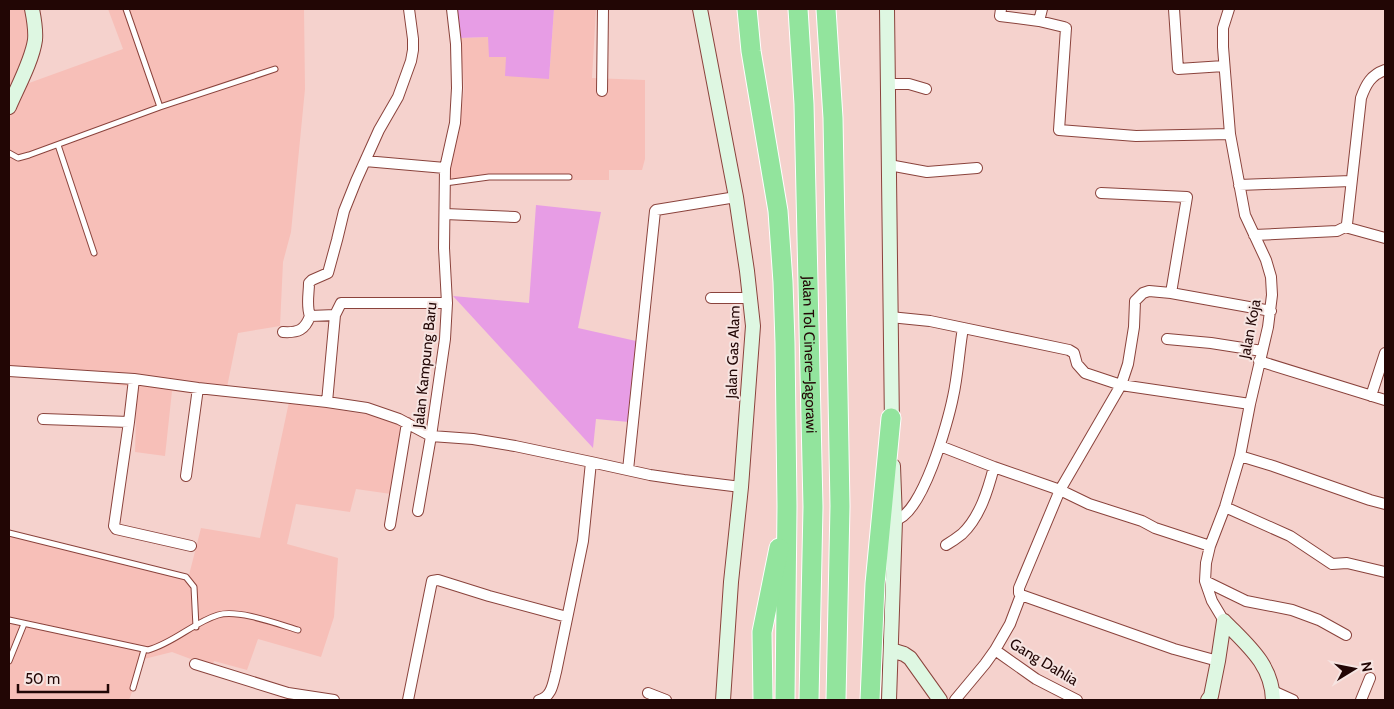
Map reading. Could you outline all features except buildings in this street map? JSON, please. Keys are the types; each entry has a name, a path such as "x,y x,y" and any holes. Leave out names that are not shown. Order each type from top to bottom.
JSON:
{"highway":[{"path":"747,9 778,211 786,343 788,506 785,700"},
{"name":"Jalan Tol Cinere–Jagorawi","path":"798,9 804,104 813,507 809,700"},
{"name":"Jalan Tol Cinere–Jagorawi","path":"826,9 833,118 840,506 836,700"},
{"path":"870,700 875,584 891,418"},
{"path":"763,700 762,632 788,506"}],"main road":[{"path":"9,107 35,40 35,20 32,9"},
{"name":"Jalan Gas Alam","path":"700,9 736,197 753,326 723,700"},
{"path":"887,9 891,418 895,520 889,700"},
{"path":"1208,700 1211,696 1224,621"},
{"path":"1224,621 1258,656 1263,664 1273,696"},
{"path":"891,650 910,658 940,700"}],"street":[{"path":"283,332 292,332 304,328 310,318 307,308 308,283 328,273 344,211 365,161 398,97 413,50 409,9"},
{"name":"Jalan Kampung Baru","path":"452,9 456,44 457,88 455,123 445,168 444,248 447,303 445,339 431,436 473,439 515,446 650,475 741,487"},
{"path":"602,91 604,9"},
{"path":"1001,9 1000,16 1039,21 1066,28 1059,130 1136,136 1230,134"},
{"path":"1039,21 1042,9"},
{"path":"1174,9 1178,69 1224,66"},
{"name":"Jalan Koja","path":"1204,581 1210,546 1240,456 1271,311 1272,295 1271,277 1266,260 1245,215 1230,134 1224,66 1223,28 1229,9"},
{"path":"1346,228 1358,110 1368,81 1385,70"},
{"path":"888,84 909,84 926,90"},
{"path":"365,161 445,168"},
{"path":"889,165 927,172 976,168"},
{"path":"1239,185 1351,181"},
{"path":"1100,193 1187,197 1171,293"},
{"path":"628,470 655,211 736,197"},
{"path":"445,214 515,217"},
{"path":"1254,235 1338,231 1346,228 1385,238"},
{"path":"1218,661 1174,650 1021,595 1018,590 1060,490 1121,385 1128,364 1134,327 1135,301 1143,293 1149,291 1171,293 1271,311"},
{"path":"712,298 750,298"},
{"path":"327,402 335,315 341,303 447,303"},
{"path":"310,316 335,315"},
{"path":"890,317 930,322 1069,350 1074,353 1077,364 1085,373 1121,385 1250,404"},
{"path":"895,520 903,517 920,496 940,446 953,397 962,328"},
{"path":"1167,339 1202,341 1260,356 1385,400"},
{"path":"1370,396 1385,353"},
{"path":"9,371 134,379 367,408 399,419 431,436 418,511"},
{"path":"134,379 114,526 116,529 191,546"},
{"path":"186,476 198,388"},
{"path":"43,419 129,422"},
{"path":"390,525 408,423"},
{"path":"940,446 1060,490 1089,504 1210,546"},
{"path":"1240,456 1385,504"},
{"path":"539,700 545,699 550,691 556,672 583,542 591,462"},
{"path":"946,545 961,535 972,522 988,488 994,467"},
{"path":"1224,507 1290,536 1332,564 1346,563 1385,572"},
{"path":"408,700 432,581 438,580 567,617"},
{"path":"1204,581 1212,601 1224,621"},
{"path":"1204,581 1246,601 1292,610 1319,620 1346,635"},
{"path":"955,700 985,664 994,650 1010,624 1021,595"},
{"name":"Gang Dahlia","path":"994,650 1036,679 1077,700"},
{"path":"195,664 287,697 334,700"},
{"path":"1361,700 1370,678"},
{"path":"648,692 666,700"},
{"path":"1273,696 1293,700"}],"lane":[{"path":"126,9 160,107"},
{"path":"9,152 18,158 29,156 160,107 275,68"},
{"path":"58,145 94,253"},
{"path":"445,183 489,177 569,177"},
{"path":"9,533 186,577 194,588 196,627"},
{"path":"9,620 144,650 160,647 210,618 220,615 240,614 298,630"},
{"path":"9,661 24,624"},
{"path":"133,688 144,650"}],"shaded area":[{"path":"9,9 27,9 32,30 18,87 123,49 108,9 304,9 305,89 291,232 283,262 280,326 238,333 225,397 172,391 165,456 135,452 137,387 9,373"},
{"path":"457,9 554,9 549,79 505,76 506,57 489,57 488,37 459,38"},
{"path":"554,9 596,9 592,78 645,80 645,159 642,170 609,170 609,180 545,180 490,176 448,180 464,89 459,38 488,37 506,56 549,79"},
{"path":"536,205 601,212 578,328 645,343 629,422 596,419 593,448 453,296 529,303"},
{"path":"289,402 402,420 391,494 356,489 350,512 296,504 287,544 338,558 334,617 321,657 258,639 247,670 214,661 212,667 172,652 144,659 129,700 9,700 9,533 175,577 189,575 201,528 260,538"}]}
